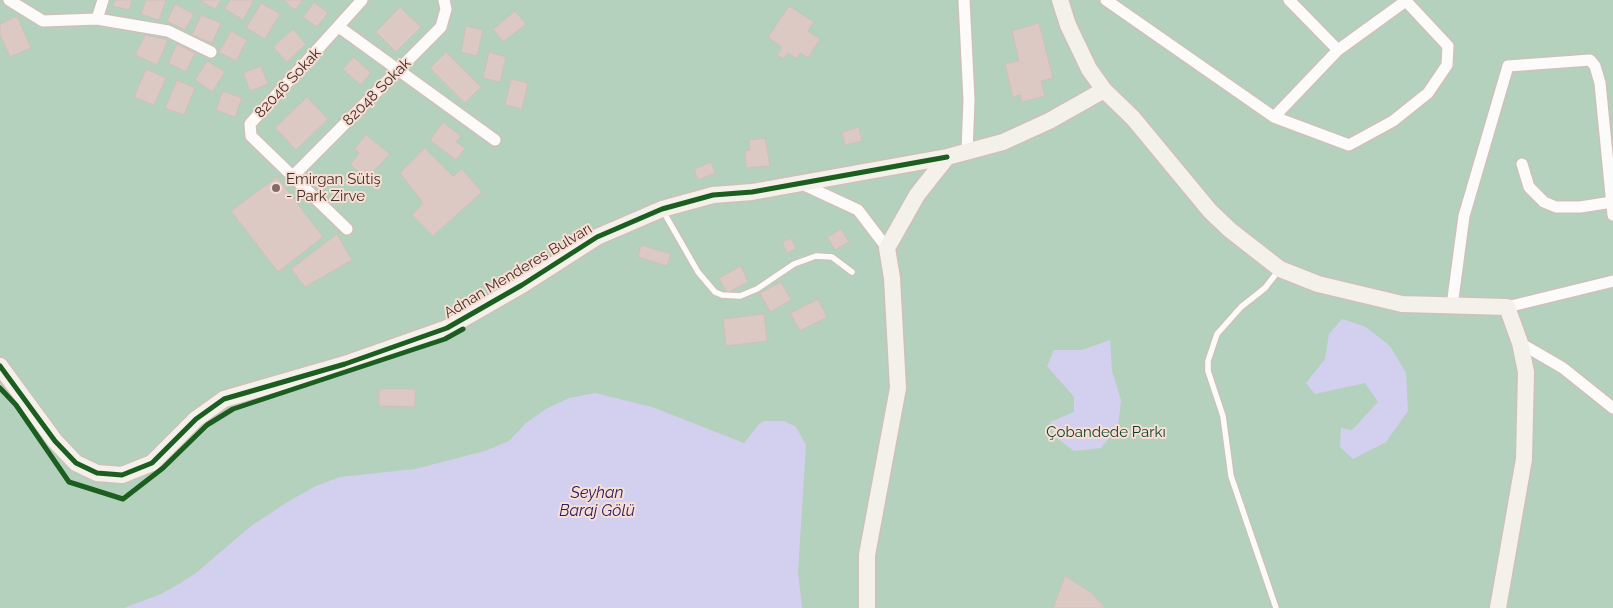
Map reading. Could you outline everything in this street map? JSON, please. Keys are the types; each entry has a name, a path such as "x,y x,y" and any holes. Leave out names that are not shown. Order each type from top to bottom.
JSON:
{"main road":[{"path":"1060,0 1068,25 1088,70 1104,90 1133,118 1210,211 1230,230 1280,269 1318,284 1402,304 1507,307 1520,343 1526,372 1524,459 1498,608"},
{"name":"Adnan Menderes Bulvarı","path":"0,366 55,441 76,463 97,473 122,474 152,462 196,419 224,399 345,364 447,328 522,285 597,237 662,210 713,195 752,192 802,184 947,157 1003,142 1049,121 1104,90"},
{"path":"867,608 867,555 898,388 892,278 887,248 916,195 947,157"}],"street":[{"path":"8,0 43,21 97,19 168,31 210,52"},
{"path":"97,19 103,0"},
{"name":"82046 Sokak","path":"347,229 251,136 250,124 362,0"},
{"name":"82048 Sokak","path":"292,176 441,27 446,9 444,0"},
{"path":"964,0 969,100 967,151"},
{"path":"1106,0 1274,117 1349,145 1393,121 1428,93 1448,65 1448,46 1406,0 1338,50 1274,117"},
{"path":"1289,0 1338,50"},
{"path":"339,27 495,140"},
{"path":"1452,306 1464,216 1508,66 1590,60 1595,66 1600,83 1613,215"},
{"path":"1522,164 1529,187 1544,202 1556,207 1580,208 1612,202"},
{"path":"802,184 858,210 887,248"},
{"path":"1507,307 1613,280"},
{"path":"1520,343 1564,368 1613,408"}],"lane":[{"path":"662,210 698,272 716,292 722,295 740,296 758,289 794,264 816,256 832,257 852,272"},
{"path":"1276,608 1231,476 1223,416 1208,371 1208,361 1216,334 1241,307 1266,288 1280,269"}],"green space":[{"name":"Çobandede Parkı","path":"0,0 1613,0 1613,608 0,608"}],"water":[{"path":"1342,319 1366,327 1390,346 1406,373 1408,411 1386,442 1353,459 1340,447 1341,428 1352,430 1378,402 1365,383 1315,394 1306,383 1325,359 1329,334"},
{"path":"1110,340 1112,371 1121,400 1118,427 1101,448 1074,451 1054,436 1050,422 1074,412 1074,397 1047,366 1054,350 1082,350"},
{"name":"Seyhan Baraj Gölü","path":"595,393 652,407 744,443 759,424 764,421 784,421 796,427 806,445 798,572 802,608 124,608 161,594 179,584 196,573 251,526 316,486 340,477 415,469 485,451 509,441 526,423 546,409 569,398"}],"building":[{"path":"115,0 132,0 129,10 113,6"},
{"path":"146,0 166,0 159,20 141,14"},
{"path":"199,0 221,0 215,9"},
{"path":"230,0 254,0 243,20 225,9"},
{"path":"283,0 303,0 295,10"},
{"path":"314,2 328,13 317,27 303,17"},
{"path":"261,3 280,14 265,39 246,28"},
{"path":"175,4 194,14 185,30 167,21"},
{"path":"789,6 814,22 808,31 820,39 808,58 800,53 797,59 788,53 784,59 777,55 782,47 768,37"},
{"path":"400,7 421,27 396,52 376,32"},
{"path":"515,11 526,24 503,42 493,29"},
{"path":"201,15 221,23 212,43 192,35"},
{"path":"17,16 31,48 10,57 0,35 0,24"},
{"path":"1039,23 1053,78 1041,81 1045,96 1022,102 1020,95 1013,97 1005,64 1019,61 1012,31"},
{"path":"466,26 483,30 477,56 461,52"},
{"path":"293,29 306,44 287,62 273,47"},
{"path":"231,31 247,40 236,61 219,52"},
{"path":"145,35 168,40 157,65 135,55"},
{"path":"177,44 195,53 186,72 168,63"},
{"path":"446,52 481,87 465,103 430,68"},
{"path":"489,52 506,57 500,82 483,78"},
{"path":"354,57 371,73 360,85 343,69"},
{"path":"207,61 225,72 212,92 195,80"},
{"path":"261,66 268,84 250,91 243,73"},
{"path":"146,69 166,78 154,105 134,97"},
{"path":"511,79 528,83 522,109 505,105"},
{"path":"177,80 195,88 184,115 165,108"},
{"path":"223,91 242,98 235,117 216,110"},
{"path":"307,97 328,119 296,150 275,128"},
{"path":"443,122 461,136 456,142 465,148 456,160 430,140"},
{"path":"859,127 862,141 845,145 842,132"},
{"path":"366,135 390,154 367,178 350,165 359,153 354,149"},
{"path":"765,138 770,166 746,168 745,151 750,150 749,140"},
{"path":"425,148 453,176 462,169 482,192 433,236 412,215 423,203 400,173"},
{"path":"711,162 715,173 698,180 694,169"},
{"path":"277,177 323,237 278,272 231,211"},
{"path":"841,229 849,242 835,250 827,237"},
{"path":"337,234 352,260 305,287 291,269"},
{"path":"791,238 796,249 787,253 782,242"},
{"path":"641,245 671,254 667,266 638,257"},
{"path":"741,266 748,282 727,293 719,278"},
{"path":"781,282 791,300 770,312 760,293"},
{"path":"818,299 827,317 800,331 790,313"},
{"path":"764,314 767,341 726,346 723,319"},
{"path":"379,389 415,389 415,407 379,406"},
{"path":"1065,576 1092,593 1105,608 1053,608"}],"cycle path":[{"path":"0,366 55,441 76,463 97,473 122,475 152,463 196,419 224,399 345,364 447,328 522,285 597,237 662,209 713,195 752,192 947,157"},
{"path":"0,388 16,405 69,482 123,499 163,468 207,425 233,409 445,339 463,329"}],"place":[{"name":"Emirgan Sütiş - Park Zirve","path":"276,188"}]}
